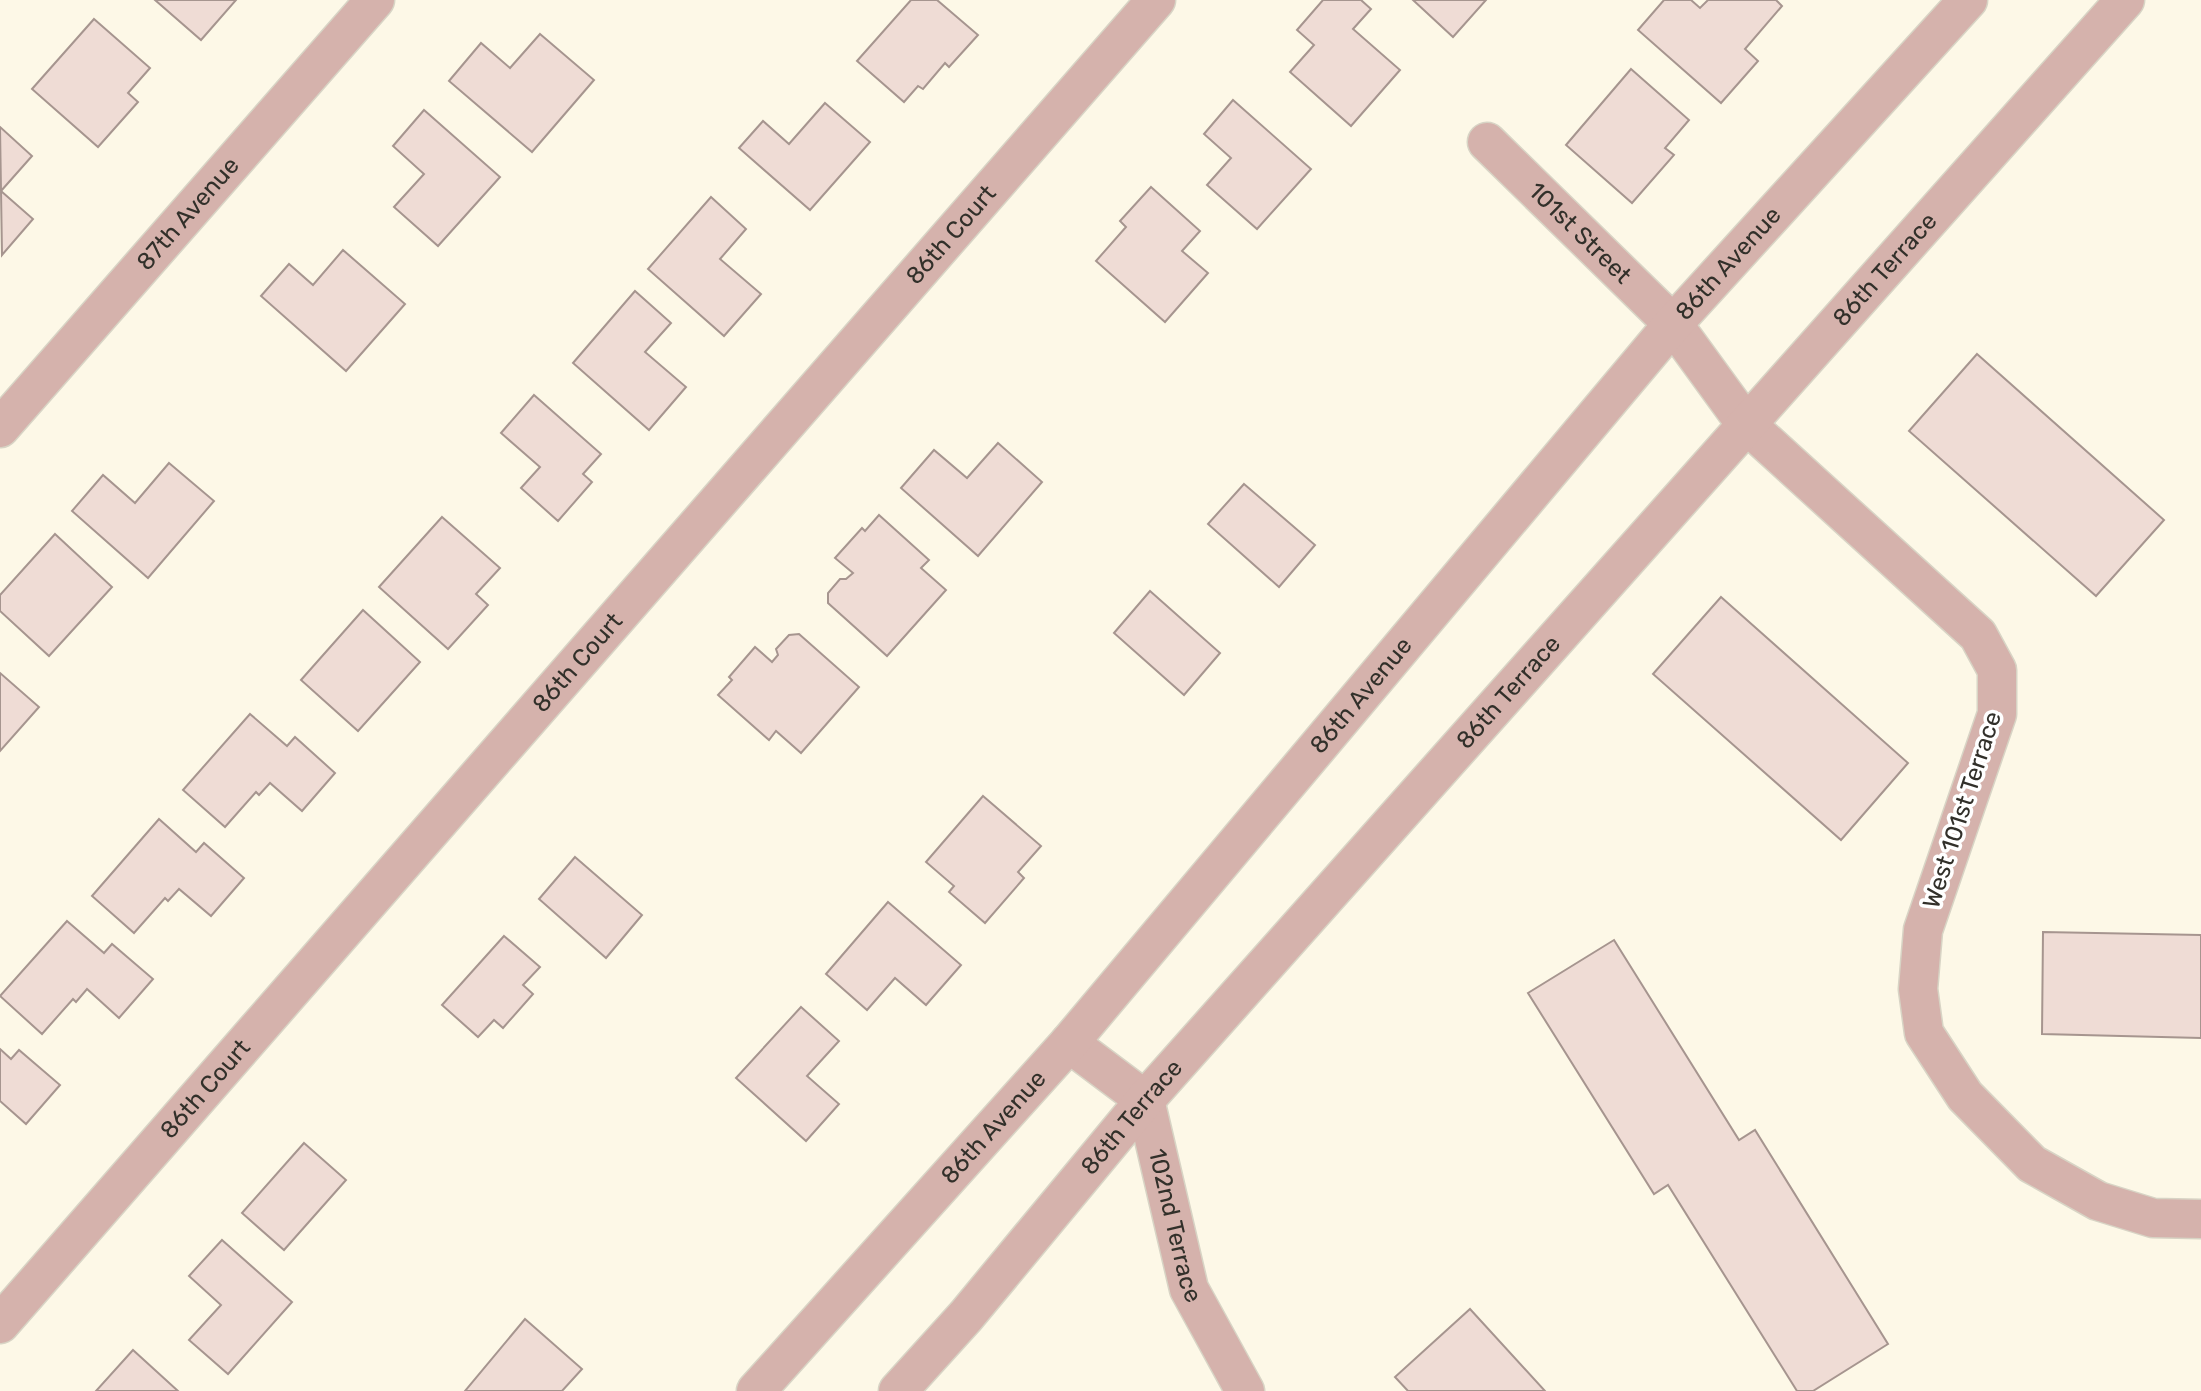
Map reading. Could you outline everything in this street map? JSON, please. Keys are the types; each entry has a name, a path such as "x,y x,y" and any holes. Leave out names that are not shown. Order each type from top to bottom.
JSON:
{"street":[{"name":"87th Avenue","path":"0,428 375,0"},
{"name":"86th Court","path":"0,1324 1156,0"},
{"name":"86th Avenue","path":"756,1391 1069,1043 1673,324 1968,0"},
{"name":"86th Terrace","path":"898,1391 966,1316 1145,1100 1745,423 2125,0"},
{"name":"101st Street","path":"1487,142 1673,324"},
{"name":"West 101st Terrace","path":"1673,324 1745,423 1978,635 1997,670 1997,714 1923,930 1918,989 1924,1033 1965,1096 2032,1164 2098,1201 2153,1218 2201,1219"},
{"path":"1069,1043 1145,1100"},
{"name":"102nd Terrace","path":"1145,1100 1189,1289 1245,1391"}],"building":[{"path":"155,0 236,0 201,40"},
{"path":"911,0 937,0 978,35 949,67 945,63 923,89 918,86 904,102 857,61"},
{"path":"1323,0 1361,0 1371,9 1353,29 1400,70 1351,126 1290,72 1314,45 1297,30"},
{"path":"1413,0 1486,0 1453,37"},
{"path":"1664,0 1691,0 1700,8 1708,0 1776,0 1782,6 1745,49 1758,61 1721,103 1638,30"},
{"path":"94,19 150,68 128,93 138,102 98,147 32,89"},
{"path":"540,34 594,80 532,152 449,81 481,43 510,68"},
{"path":"1631,69 1689,120 1665,148 1674,155 1632,203 1566,145"},
{"path":"1233,100 1311,169 1257,229 1207,185 1231,158 1204,134"},
{"path":"825,103 870,142 810,210 739,148 763,121 789,144"},
{"path":"424,110 500,177 438,246 394,207 424,174 393,146"},
{"path":"0,127 32,156 1,191"},
{"path":"1151,187 1200,231 1182,251 1208,273 1165,322 1096,261 1126,227 1120,221"},
{"path":"1,191 33,219 2,255"},
{"path":"711,197 746,229 720,259 761,294 724,336 648,269"},
{"path":"343,250 405,304 346,371 261,296 289,264 313,285"},
{"path":"635,291 671,323 645,352 686,387 649,430 573,363"},
{"path":"1977,354 2164,520 2096,596 1909,431"},
{"path":"534,395 601,454 583,474 592,482 558,521 521,488 540,467 501,433"},
{"path":"998,443 1042,482 978,556 901,488 934,450 967,478"},
{"path":"169,463 214,501 148,578 72,511 103,475 135,503"},
{"path":"1244,484 1315,545 1279,587 1208,524"},
{"path":"879,515 929,560 921,568 946,590 887,656 828,603 828,593 840,579 846,579 853,573 835,558 862,528 865,531"},
{"path":"442,517 500,568 476,594 488,605 448,649 379,587"},
{"path":"55,534 112,587 49,656 0,611 0,595"},
{"path":"1150,591 1220,653 1184,695 1114,633"},
{"path":"1721,597 1908,763 1841,840 1653,674"},
{"path":"363,610 420,662 358,731 301,680"},
{"path":"799,634 859,687 801,753 776,731 769,740 718,695 732,680 729,677 755,647 772,662 778,655 776,649 789,635"},
{"path":"0,673 39,707 0,751"},
{"path":"250,714 287,746 295,737 335,773 302,811 270,783 259,795 256,792 225,827 183,790"},
{"path":"983,796 1041,846 1018,872 1024,878 985,923 949,892 954,886 926,862"},
{"path":"159,819 196,852 204,843 244,878 211,916 179,889 168,901 165,898 134,933 92,896"},
{"path":"575,857 642,915 606,958 539,899"},
{"path":"888,902 961,965 926,1005 895,978 867,1010 826,974"},
{"path":"67,921 104,953 112,944 153,979 119,1018 87,989 76,1002 73,999 42,1034 0,996"},
{"path":"2043,932 2201,935 2201,1038 2042,1034"},
{"path":"504,936 540,967 523,985 533,994 503,1028 494,1020 478,1037 442,1005"},
{"path":"1614,940 1739,1140 1755,1130 1888,1344 1813,1391 1797,1391 1668,1185 1654,1194 1528,993"},
{"path":"801,1007 839,1041 807,1076 839,1104 806,1141 736,1078"},
{"path":"0,1049 11,1059 19,1050 60,1085 26,1124 0,1101"},
{"path":"304,1143 346,1180 284,1250 242,1213"},
{"path":"222,1240 292,1302 228,1374 189,1340 221,1305 189,1276"},
{"path":"1470,1309 1545,1391 1408,1391 1395,1377"},
{"path":"525,1319 582,1369 562,1391 465,1391"},
{"path":"133,1350 178,1391 96,1391"}]}
